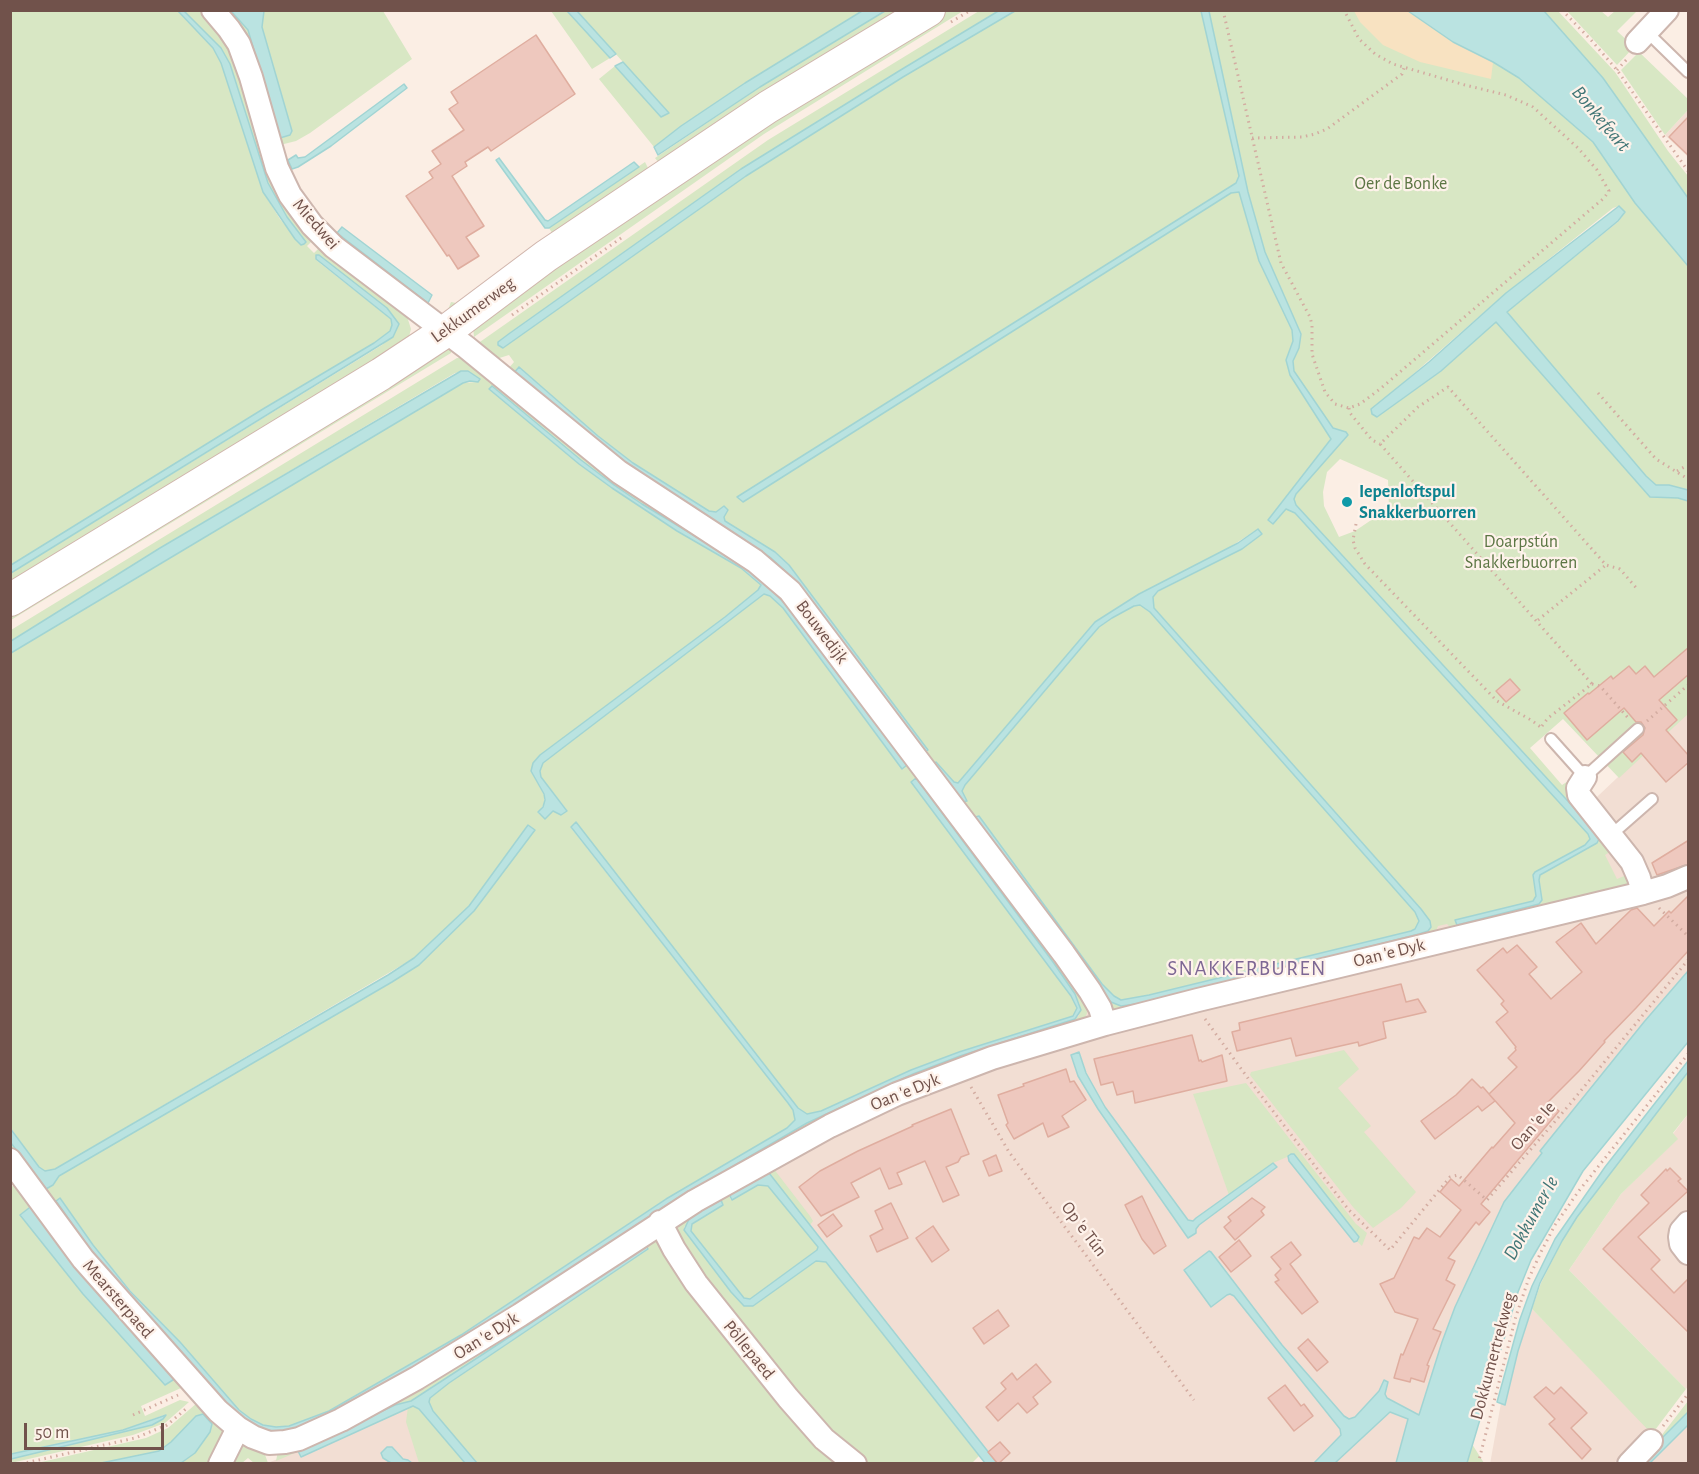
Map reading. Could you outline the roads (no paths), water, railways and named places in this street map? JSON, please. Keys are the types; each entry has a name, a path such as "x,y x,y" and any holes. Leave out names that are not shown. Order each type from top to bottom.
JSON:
{"main road":[{"name":"Lekkumerweg","path":"10,600 381,374 446,331 546,256 768,107 929,10"}],"street":[{"name":"Miedwei","path":"213,10 229,29 242,52 278,168 300,210 334,247 446,331"},
{"path":"1642,37 1667,10"},
{"name":"Bouwedijk","path":"446,331 619,472 755,561 790,591 1064,954 1100,1008 1105,1024"},
{"path":"1585,777 1578,788 1579,795 1632,862 1642,893"},
{"name":"Oan 'e Dyk","path":"238,1428 268,1443 285,1442 299,1439 341,1420 462,1352 660,1222 735,1178 830,1126 897,1094 962,1069 1003,1054 1198,999 1642,893 1689,877"},
{"name":"Mearsterpaed","path":"10,1160 84,1259 202,1394 238,1428"},
{"name":"Pôllepaed","path":"660,1222 696,1283 753,1354 824,1439 855,1464"},
{"path":"1689,1223 1681,1231 1680,1237 1684,1250 1689,1253"},
{"path":"220,1464 238,1428"},
{"path":"1629,1464 1651,1441"}],"lane":[{"path":"1642,37 1689,72"},
{"path":"1551,739 1585,777 1638,729"},
{"path":"1611,835 1652,799"}],"water":[{"path":"1000,10 1015,11 903,77 746,176 503,348 498,345 498,342 510,333 741,169"},
{"path":"178,11 184,11 221,48 230,64 268,183 287,217 306,242 304,244 301,245 295,239 263,192 221,63 213,48"},
{"path":"231,11 264,11 262,27 292,131 290,135 280,138 248,30"},
{"path":"567,11 577,11 616,54 610,58"},
{"path":"862,11 885,11 760,87 658,155 654,147 681,126 745,83"},
{"path":"1201,11 1209,11 1248,192 1265,252 1301,334 1299,348 1293,361 1294,371 1333,428 1346,432 1348,435 1296,494 1294,499 1296,505 1599,835 1597,843 1540,875 1542,900 1539,904 1457,925 1455,920 1533,901 1536,896 1533,875 1535,872 1585,845 1590,839 1588,834 1295,513 1286,509 1273,524 1268,520 1331,439 1290,375 1286,360 1293,341 1292,330 1259,261 1239,192 1231,193 743,502 737,497 1236,183 1239,176"},
{"name":"Bonkefeart","path":"1408,11 1544,11 1603,78 1688,198 1688,266 1635,203 1593,142 1519,78 1453,42"},
{"path":"623,62 669,113 661,117 615,66"},
{"path":"404,84 407,88 331,146 292,169 288,160 296,155 298,158 305,157"},
{"path":"499,158 548,221 634,162 639,167 549,228 545,228 496,160"},
{"path":"1619,206 1625,212 1618,221 1507,312 1646,476 1656,485 1669,485 1688,490 1688,501 1678,498 1650,497 1496,322 1441,371 1377,417 1372,414 1371,409 1429,362 1506,293"},
{"path":"342,227 432,295 428,303 337,233"},
{"path":"316,255 387,308 399,324 393,337 11,573 11,565 374,343 390,331 391,319 316,259"},
{"path":"519,367 598,436 633,463 709,511 716,512 724,506 728,510 724,517 725,521 775,552 789,565 928,750 923,754 802,590 784,570 771,558 628,467 513,374"},
{"path":"461,371 468,371 480,379 478,382 463,383 11,653 11,641 160,548"},
{"path":"492,386 614,485 743,565 762,580 785,604 907,765 902,769 783,608 770,596 764,594 543,763 540,771 541,777 567,811 561,815 553,811 545,819 538,812 543,807 544,794 531,771 533,763 540,755 725,617 761,585 741,568 677,531 579,464 489,389"},
{"path":"1258,529 1262,534 1242,549 1158,591 1153,597 1154,608 1421,909 1430,921 1431,927 1428,931 1419,934 1150,1002 1121,1006 1111,1002 1098,987 972,818 979,816 1102,984 1121,1000 1411,931 1415,929 1419,921 1415,912 1150,612 1140,605 1134,606 1099,627 965,785 962,791 967,801 961,802 932,766 936,762 954,782 958,783 1095,622 1139,594 1238,543"},
{"path":"916,778 1075,994 1081,1010 1075,1019 960,1056 913,1074 807,1123 670,1203 464,1339 363,1397 303,1427 275,1433 261,1430 235,1414 176,1346 146,1316 89,1248 56,1201 60,1198 93,1245 130,1291 180,1342 239,1410 263,1425 276,1427 289,1426 329,1411 461,1335 666,1199 787,1128 795,1120 793,1110 788,1103 571,827 576,822 798,1108 807,1114 821,1111 911,1070 959,1052 1073,1016 1077,1008 1071,996 911,782"},
{"path":"528,825 535,830 474,911 419,965 392,982 59,1176 53,1185 46,1189 11,1143 10,1128 39,1167 45,1171 55,1169 388,975 414,958 469,906"},
{"name":"Dokkumer Ie","path":"1688,971 1688,1042 1583,1171 1531,1260 1518,1292 1467,1463 1396,1463 1408,1419 1390,1412 1335,1463 1314,1463 1341,1435 1340,1429 1234,1296 1227,1295 1211,1307 1184,1270 1209,1251 1211,1252 1282,1345 1344,1416 1349,1419 1355,1417 1379,1391 1384,1380 1388,1382 1385,1394 1387,1398 1419,1415 1455,1307 1504,1202 1542,1153 1540,1151"},
{"path":"1079,1052 1086,1073 1105,1107 1188,1220 1193,1221 1273,1163 1277,1167 1199,1225 1196,1233 1188,1238 1098,1109 1078,1076 1071,1055"},
{"path":"1688,1061 1688,1072 1577,1217 1562,1241 1540,1283 1518,1351 1505,1405 1497,1402 1520,1319 1532,1286 1555,1239 1605,1167"},
{"path":"1294,1154 1359,1237 1357,1241 1354,1242 1289,1161 1288,1156"},
{"path":"769,1173 997,1463 985,1463 826,1262 816,1261 753,1306 744,1306 731,1292 684,1230 690,1217 721,1200 723,1205 692,1224 691,1231 744,1298 750,1299 818,1247 768,1186 758,1185 732,1200 729,1194"},
{"path":"34,1204 176,1378 165,1385 83,1294 20,1215"},
{"path":"646,1245 648,1249 430,1398 429,1402 433,1411 477,1463 465,1463 419,1409 413,1406 301,1457 298,1451 395,1405 411,1401"},
{"path":"1688,1412 1688,1425 1650,1463 1636,1464"},
{"path":"203,1414 212,1424 210,1432 195,1453 181,1463 101,1463 159,1451 196,1416"},
{"path":"166,1415 152,1425 11,1459 11,1454 123,1430"},
{"path":"387,1447 392,1447 403,1459 412,1463 391,1463 383,1458 381,1453"}],"place":[{"name":"Iepenloftspul Snakkerbuorren","path":"1347,502"}],"district":[{"name":"SNAKKERBUREN","path":"1247,969"}],"park label":[{"name":"Oer de Bonke","path":"1401,184"},
{"name":"Doarpstún Snakkerbuorren","path":"1521,552"}]}
